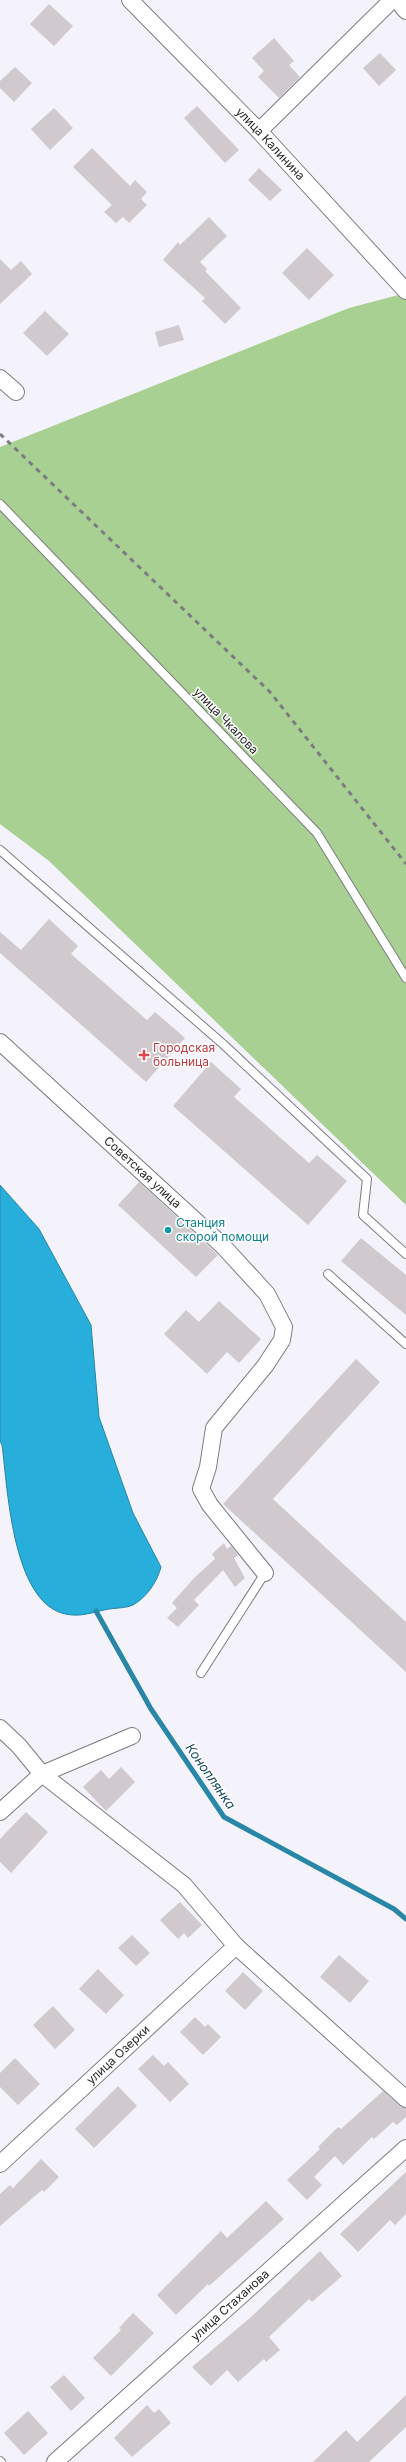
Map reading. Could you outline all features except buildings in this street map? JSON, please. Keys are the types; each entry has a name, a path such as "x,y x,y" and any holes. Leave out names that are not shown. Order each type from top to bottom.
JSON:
{"street":[{"name":"улица Калинина","path":"130,0 259,131 406,291"},
{"path":"259,131 392,0"},
{"path":"397,0 406,11"},
{"path":"0,378 16,392"},
{"name":"Советская улица","path":"0,1042 223,1246 267,1294 284,1327 282,1340 265,1366 214,1428 208,1467 201,1489 210,1505 265,1573"},
{"path":"0,1728 19,1746 42,1774 184,1885 236,1946 406,2098"},
{"path":"0,1812 42,1774 132,1736"},
{"name":"улица Озерки","path":"0,2164 236,1946"},
{"name":"улица Стаханова","path":"55,2462 406,2148"}],"lane":[{"name":"улица Чкалова","path":"0,504 318,833 406,978"},
{"path":"0,850 223,1044 367,1179 363,1215 406,1254"},
{"path":"328,1274 406,1344"},
{"path":"201,1673 265,1573"}],"green space":[{"path":"406,293 406,1205 49,861 0,824 0,447 349,308"}],"water":[{"path":"0,1185 39,1229 91,1325 99,1417 133,1513 161,1567 151,1589 143,1598 131,1606 77,1615 53,1609 37,1594 25,1572 17,1546 11,1518 2,1445 0,1441"}],"waterway":[{"name":"Коноплянка","path":"96,1611 151,1709 224,1817 394,1909 406,1919"}],"railway":[{"path":"0,434 270,692 406,864"}],"place":[{"name":"Городская больница","path":"144,1055"},
{"name":"Станция скорой помощи","path":"168,1230"}]}
